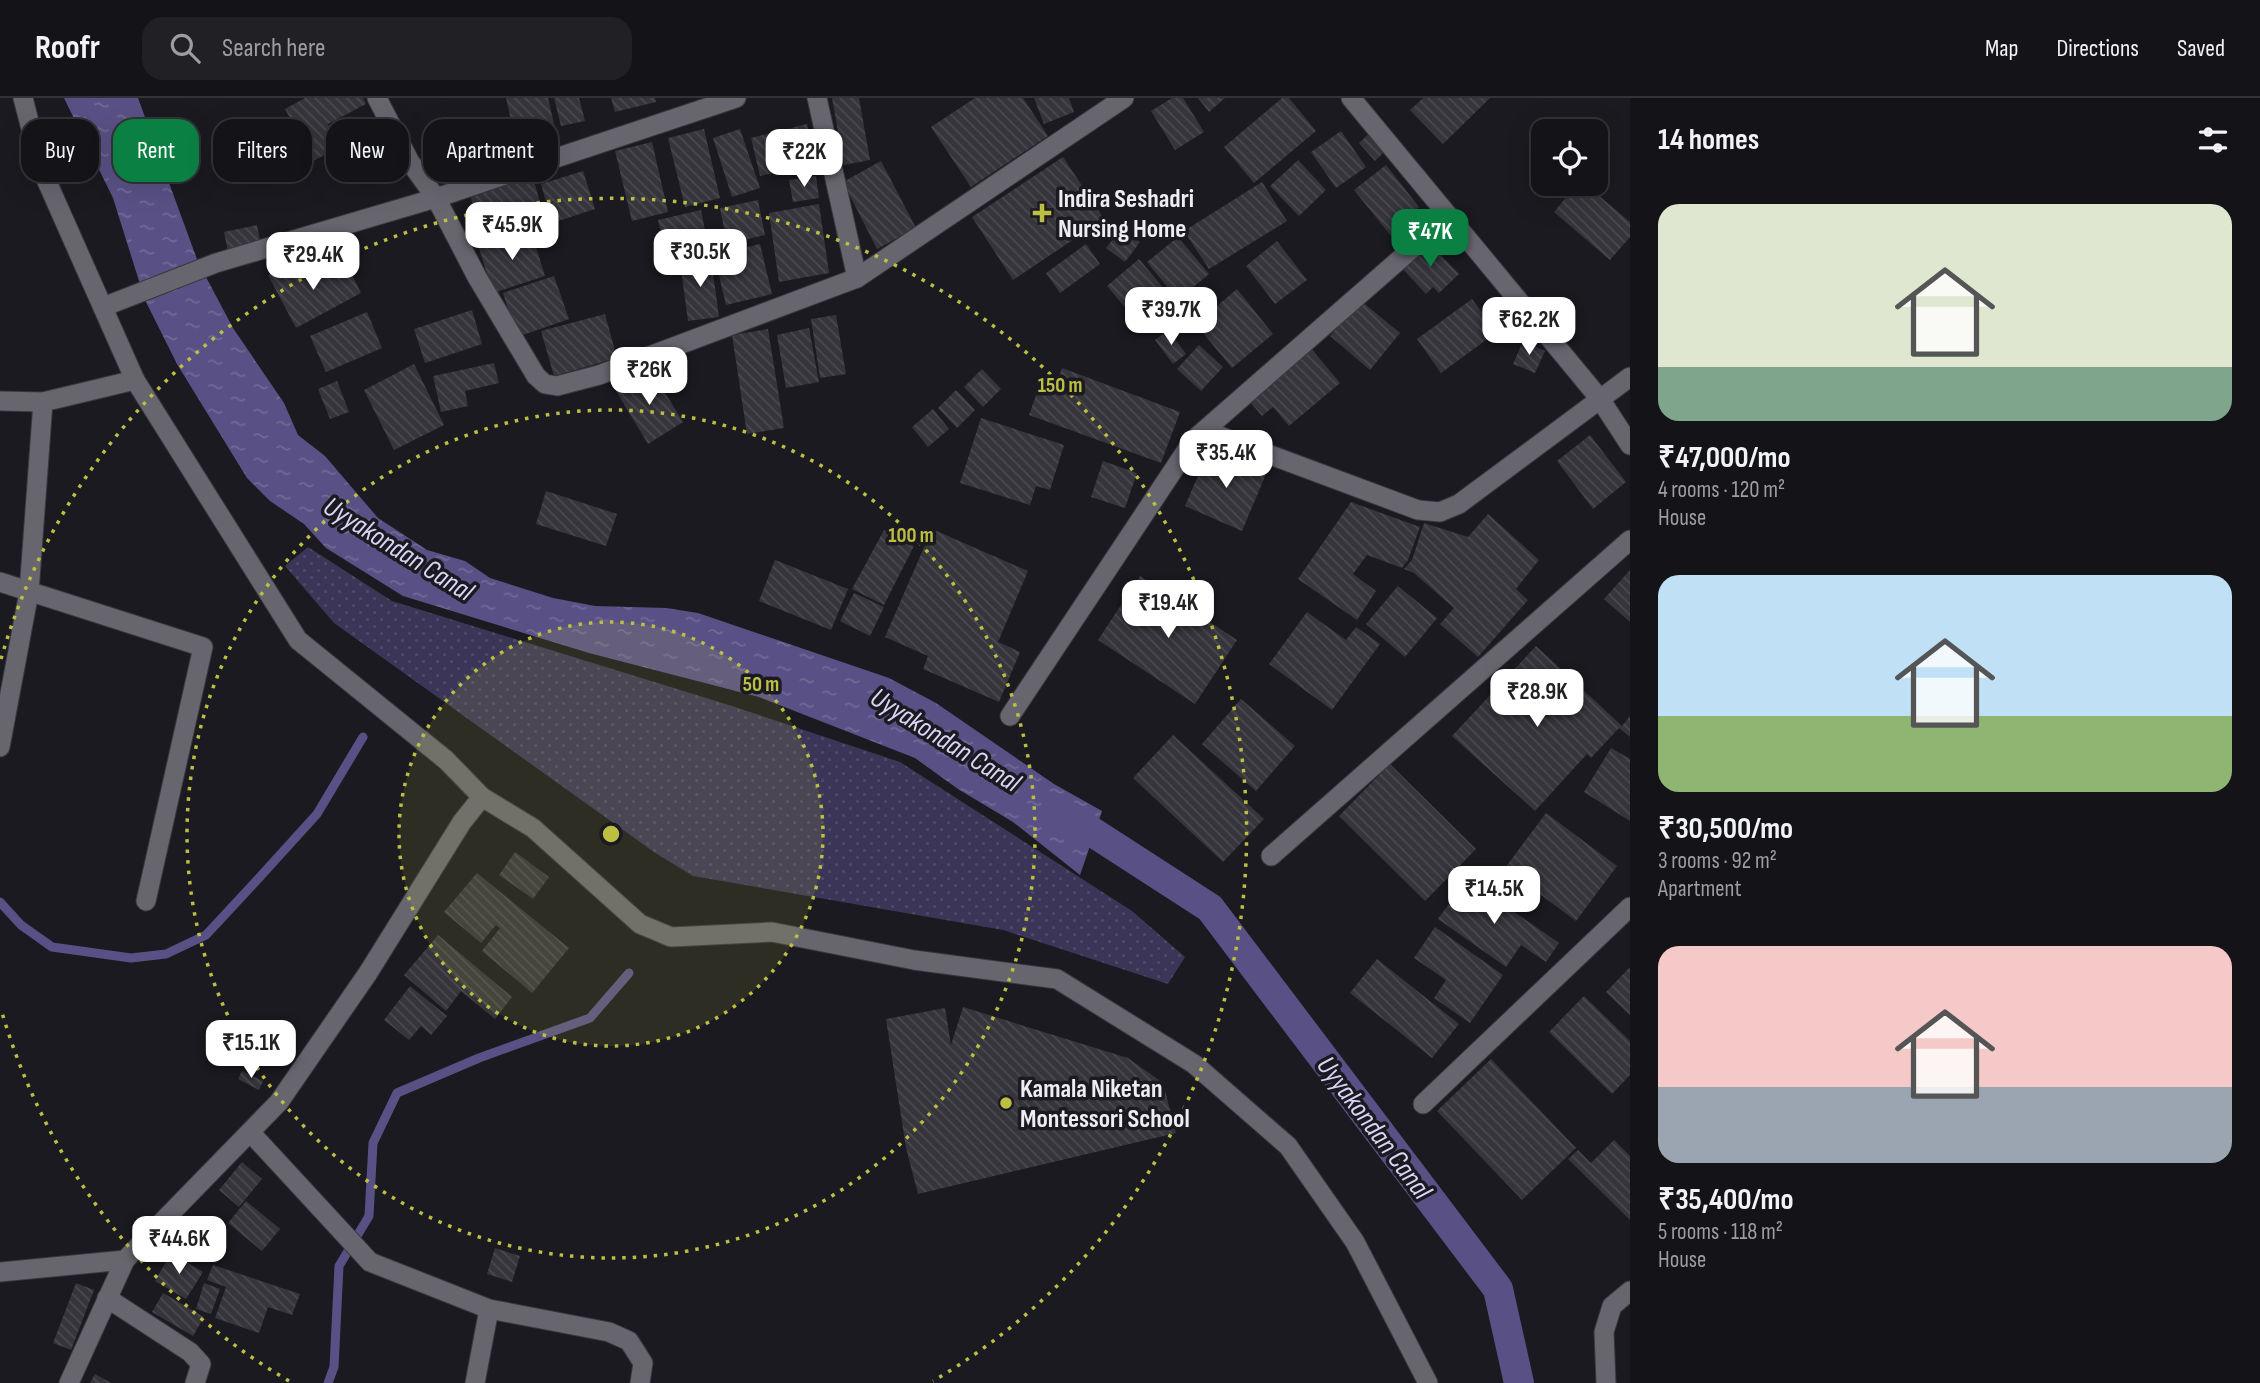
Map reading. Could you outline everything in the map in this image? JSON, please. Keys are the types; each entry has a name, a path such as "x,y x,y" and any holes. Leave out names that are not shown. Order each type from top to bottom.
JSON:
{"street":[{"path":"23,98 41,168 135,380 298,640 446,760 482,797 534,828 640,924 670,937 772,932 914,960 1057,979 1194,1065 1288,1146 1355,1242 1428,1383"},
{"path":"377,98 410,162 436,198 520,354 545,384 557,386 599,375 857,278 1124,98"},
{"path":"103,307 216,263 436,198 736,98"},
{"path":"817,98 857,278"},
{"path":"1351,98 1447,218 1600,399 1630,445"},
{"path":"1010,716 1194,439 1447,218"},
{"path":"1194,439 1209,432 1418,510 1440,512 1459,504 1630,377"},
{"path":"0,401 43,402 135,380"},
{"path":"0,747 29,592 43,402"},
{"path":"1271,856 1630,541"},
{"path":"0,582 203,647 146,901"},
{"path":"69,1383 125,1260 279,1102 368,973 462,822 482,797"},
{"path":"1423,1104 1630,907"},
{"path":"250,1132 370,1262 489,1309 609,1332 629,1340 643,1363 640,1383"},
{"path":"0,1272 125,1260"},
{"path":"1606,1383 1604,1332 1612,1306 1630,1291"},
{"path":"107,1298 190,1352 201,1364 195,1383"},
{"path":"475,1383 489,1309"}],"shaded area":[{"path":"308,547 392,601 732,706 900,762 1132,911 1185,957 1168,984 1003,930 693,876 654,852 334,623 285,566"}],"water":[{"path":"64,98 138,98 146,119 113,119 113,182 169,182 198,262 233,328 284,403 298,435 325,456 378,518 427,550 465,561 490,578 553,598 595,606 666,608 698,613 889,678 936,703 1054,784 1102,811 1080,875 1013,822 958,789 915,758 759,697 589,653 403,596 326,548 304,524 270,501 247,478 177,364 145,300 113,198 99,169 99,119 74,119"}],"building":[{"path":"305,98 363,98 366,104 338,119 326,119 326,154 313,161 312,119 290,119 285,109"},
{"path":"506,98 548,98 553,119 511,119"},
{"path":"554,98 579,98 585,121 561,126"},
{"path":"611,98 655,98 656,102 615,112"},
{"path":"832,98 859,98 870,160 844,165"},
{"path":"975,98 1023,98 1048,136 971,187 931,127"},
{"path":"1034,98 1069,98 1074,112 1044,124"},
{"path":"1172,98 1183,98 1204,132 1175,150 1151,111"},
{"path":"1198,98 1225,98 1209,112"},
{"path":"1282,98 1289,98 1316,131 1254,183 1224,147"},
{"path":"1423,98 1490,98 1443,144 1410,110"},
{"path":"807,124 816,163 760,176 751,138"},
{"path":"704,129 720,198 685,207 668,138"},
{"path":"740,129 760,188 732,197 713,138"},
{"path":"1373,130 1389,147 1375,161 1359,143"},
{"path":"1341,131 1366,167 1336,188 1311,152"},
{"path":"652,142 668,212 632,221 615,151"},
{"path":"1063,157 1104,219 1013,280 972,217"},
{"path":"1298,160 1326,190 1299,216 1270,186"},
{"path":"881,161 916,228 877,249 843,182"},
{"path":"1386,165 1419,207 1403,220 1415,235 1400,247 1354,190"},
{"path":"583,171 595,209 552,223 541,184 558,182 558,179"},
{"path":"816,176 819,198 793,202 789,180"},
{"path":"514,182 534,182 545,221 482,239 470,194"},
{"path":"1262,182 1287,221 1209,269 1184,231"},
{"path":"1567,196 1599,196 1630,222 1630,237 1610,260 1554,212"},
{"path":"758,200 765,235 727,244 720,208"},
{"path":"819,204 829,273 779,282 769,213"},
{"path":"701,210 707,240 665,250 658,220"},
{"path":"257,225 261,246 228,252 224,232"},
{"path":"1122,228 1140,242 1125,262 1106,248"},
{"path":"531,231 545,276 493,293 479,248"},
{"path":"1178,237 1209,274 1178,300 1147,262"},
{"path":"1277,241 1307,280 1275,304 1246,266"},
{"path":"1427,241 1459,274 1439,293 1433,287 1426,294 1401,267"},
{"path":"760,244 772,294 726,305 714,255"},
{"path":"1086,244 1100,264 1060,293 1046,273"},
{"path":"711,258 719,317 688,321 680,262"},
{"path":"1139,259 1175,302 1143,329 1107,286"},
{"path":"295,261 308,283 346,263 361,293 296,328 268,275"},
{"path":"554,276 569,319 517,337 503,293"},
{"path":"1237,289 1273,334 1232,368 1184,310 1200,297 1211,311"},
{"path":"1472,299 1497,332 1441,373 1417,339"},
{"path":"1360,300 1400,333 1370,370 1330,336"},
{"path":"472,310 482,344 425,363 414,329"},
{"path":"367,312 382,348 326,372 310,336"},
{"path":"605,314 617,358 554,376 541,331"},
{"path":"836,315 846,374 820,378 811,319"},
{"path":"809,328 819,382 786,388 777,335"},
{"path":"768,329 784,428 747,434 732,335"},
{"path":"1168,330 1186,354 1173,364 1155,340"},
{"path":"1523,341 1545,351 1535,373 1513,364"},
{"path":"1199,345 1223,367 1201,391 1177,369"},
{"path":"1309,346 1340,383 1289,426 1273,407 1262,416 1246,397"},
{"path":"494,363 499,383 465,391 468,406 441,412 433,376"},
{"path":"414,364 444,425 394,450 364,390"},
{"path":"1062,368 1180,412 1161,463 1029,415 1040,384 1054,389"},
{"path":"982,369 1001,389 983,407 964,387"},
{"path":"651,370 683,422 648,444 616,391"},
{"path":"337,381 349,412 330,419 318,389"},
{"path":"956,390 975,410 957,428 938,408"},
{"path":"933,409 949,429 928,447 912,427"},
{"path":"981,418 1064,445 1050,490 1036,486 1030,505 960,483"},
{"path":"1590,435 1626,482 1593,509 1557,461"},
{"path":"1209,450 1266,474 1242,531 1185,506"},
{"path":"1103,461 1137,473 1125,508 1091,497"},
{"path":"546,491 617,514 606,546 536,524"},
{"path":"1351,502 1420,527 1408,560 1402,568 1367,555 1353,574 1376,591 1357,620 1298,579"},
{"path":"1488,514 1539,560 1516,589 1528,600 1478,657 1440,624 1454,608 1414,573 1404,569 1412,560 1424,523 1468,537"},
{"path":"932,529 1028,571 998,642 1020,652 999,702 923,669 928,656 885,637"},
{"path":"884,530 914,546 884,605 852,589"},
{"path":"775,560 848,589 831,630 759,601"},
{"path":"1630,570 1630,622 1604,599"},
{"path":"1140,576 1237,640 1195,704 1098,640"},
{"path":"1398,586 1437,618 1405,657 1366,624"},
{"path":"854,593 884,607 870,636 840,621"},
{"path":"1307,612 1346,640 1356,627 1380,644 1332,710 1269,664"},
{"path":"1536,646 1622,726 1630,716 1630,737 1619,728 1591,758 1587,754 1535,811 1452,736"},
{"path":"1241,699 1295,746 1256,791 1202,744"},
{"path":"1173,735 1264,819 1223,862 1133,778"},
{"path":"1611,748 1630,759 1630,821 1584,792"},
{"path":"1390,764 1476,849 1425,901 1339,816"},
{"path":"1546,813 1617,866 1576,921 1505,868"},
{"path":"515,852 549,877 533,899 499,875"},
{"path":"477,873 569,948 532,993 482,951 500,928 496,925 481,943 444,912"},
{"path":"1467,879 1559,943 1546,962 1521,945 1506,967 1438,919"},
{"path":"1435,927 1503,975 1470,1023 1434,998 1446,980 1414,958"},
{"path":"438,935 512,997 495,1019 461,991 446,1011 404,975"},
{"path":"1377,959 1459,1024 1432,1058 1350,993"},
{"path":"1630,967 1630,1015 1606,992"},
{"path":"410,986 447,1016 431,1035 421,1026 409,1040 384,1020"},
{"path":"1584,996 1630,1041 1630,1075 1612,1094 1549,1032"},
{"path":"963,1007 1128,1058 1163,1083 1176,1133 918,1194 906,1148 886,1019 945,1008 951,1045"},
{"path":"1491,1059 1576,1148 1522,1200 1437,1111"},
{"path":"242,1071 263,1081 259,1090 238,1079"},
{"path":"1614,1140 1630,1156 1630,1220 1568,1159 1578,1150 1591,1163"},
{"path":"242,1162 262,1179 239,1207 219,1190"},
{"path":"246,1201 280,1229 262,1251 228,1223"},
{"path":"495,1248 520,1256 512,1282 487,1274"},
{"path":"171,1253 203,1272 186,1299 155,1281"},
{"path":"213,1265 300,1294 292,1315 268,1307 259,1333 215,1318 226,1287 207,1280"},
{"path":"76,1283 94,1290 71,1350 53,1343"},
{"path":"204,1283 220,1289 211,1314 196,1309"},
{"path":"163,1293 204,1317 193,1336 152,1312"},
{"path":"95,1374 111,1383 90,1383"}],"waterway":[{"path":"0,902 21,925 52,947 131,958 166,954 206,935 258,879 317,814 363,737"},
{"name":"Uyyakondan Canal","path":"1060,811 1210,908 1498,1289 1519,1383"},
{"path":"328,1383 334,1367 339,1266 369,1216 373,1143 397,1093 479,1058 590,1018 629,973"}],"place":[{"name":"Indira Seshadri Nursing Home","path":"1042,213"},
{"name":"Kamala Niketan Montessori School","path":"1006,1103"}]}
